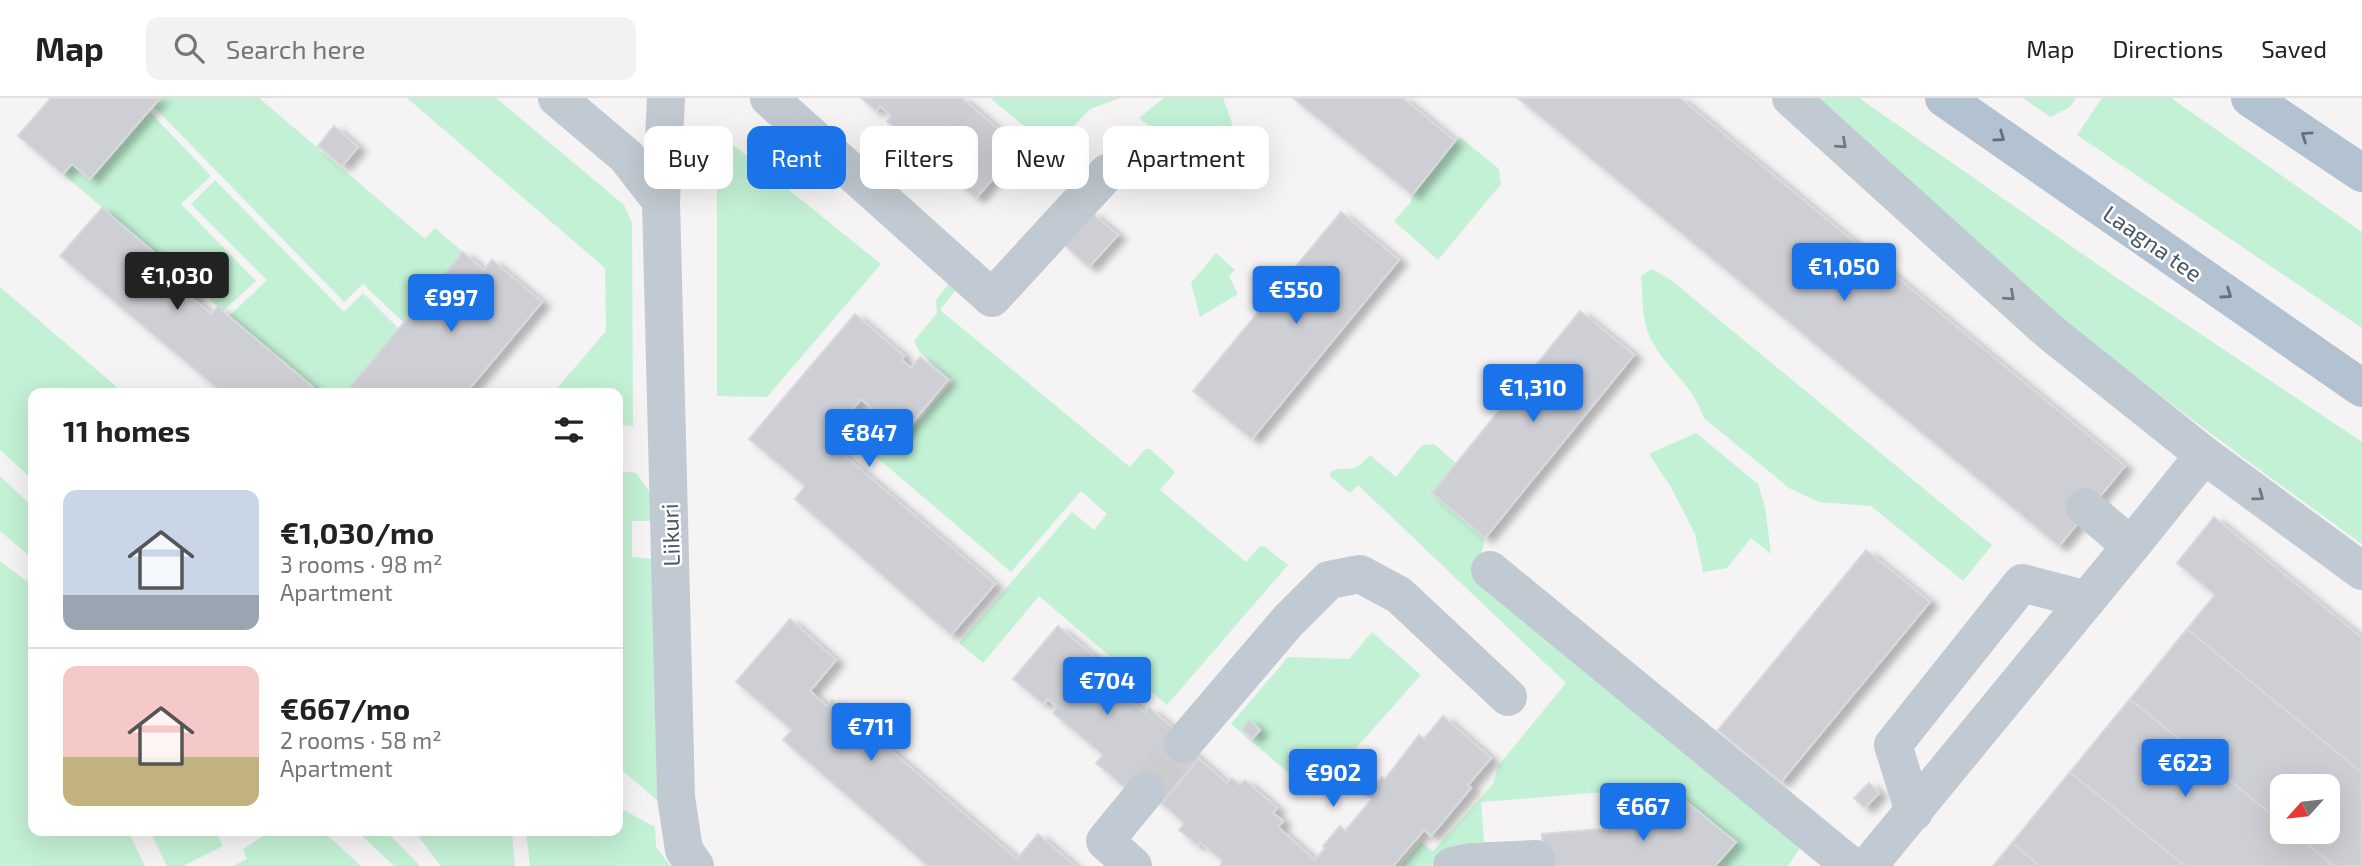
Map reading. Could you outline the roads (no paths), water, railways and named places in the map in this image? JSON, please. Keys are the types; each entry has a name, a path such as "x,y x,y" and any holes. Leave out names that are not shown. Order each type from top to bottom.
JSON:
{"main road":[{"name":"Laagna tee","path":"1944,98 2362,388"},
{"path":"2250,98 2362,173"}],"street":[{"path":"557,98 626,156 661,201"},
{"name":"Liikuri","path":"666,98 660,222 677,797 684,850 695,866"},
{"path":"769,98 992,298 1103,177"},
{"path":"1791,98 2050,332 2204,456 2362,571"},
{"path":"1868,866 2204,456"},
{"path":"2085,507 2130,546"},
{"path":"1490,570 1851,866"},
{"path":"1183,744 1288,621 1329,580 1360,574 1399,595 1508,697"},
{"path":"1914,812 1893,745 2022,583 2087,600"},
{"path":"1133,866 1105,841 1146,791"},
{"path":"1452,866 1470,862 1536,859"}],"tunnel":[{"path":"1146,791 1183,744"}]}
